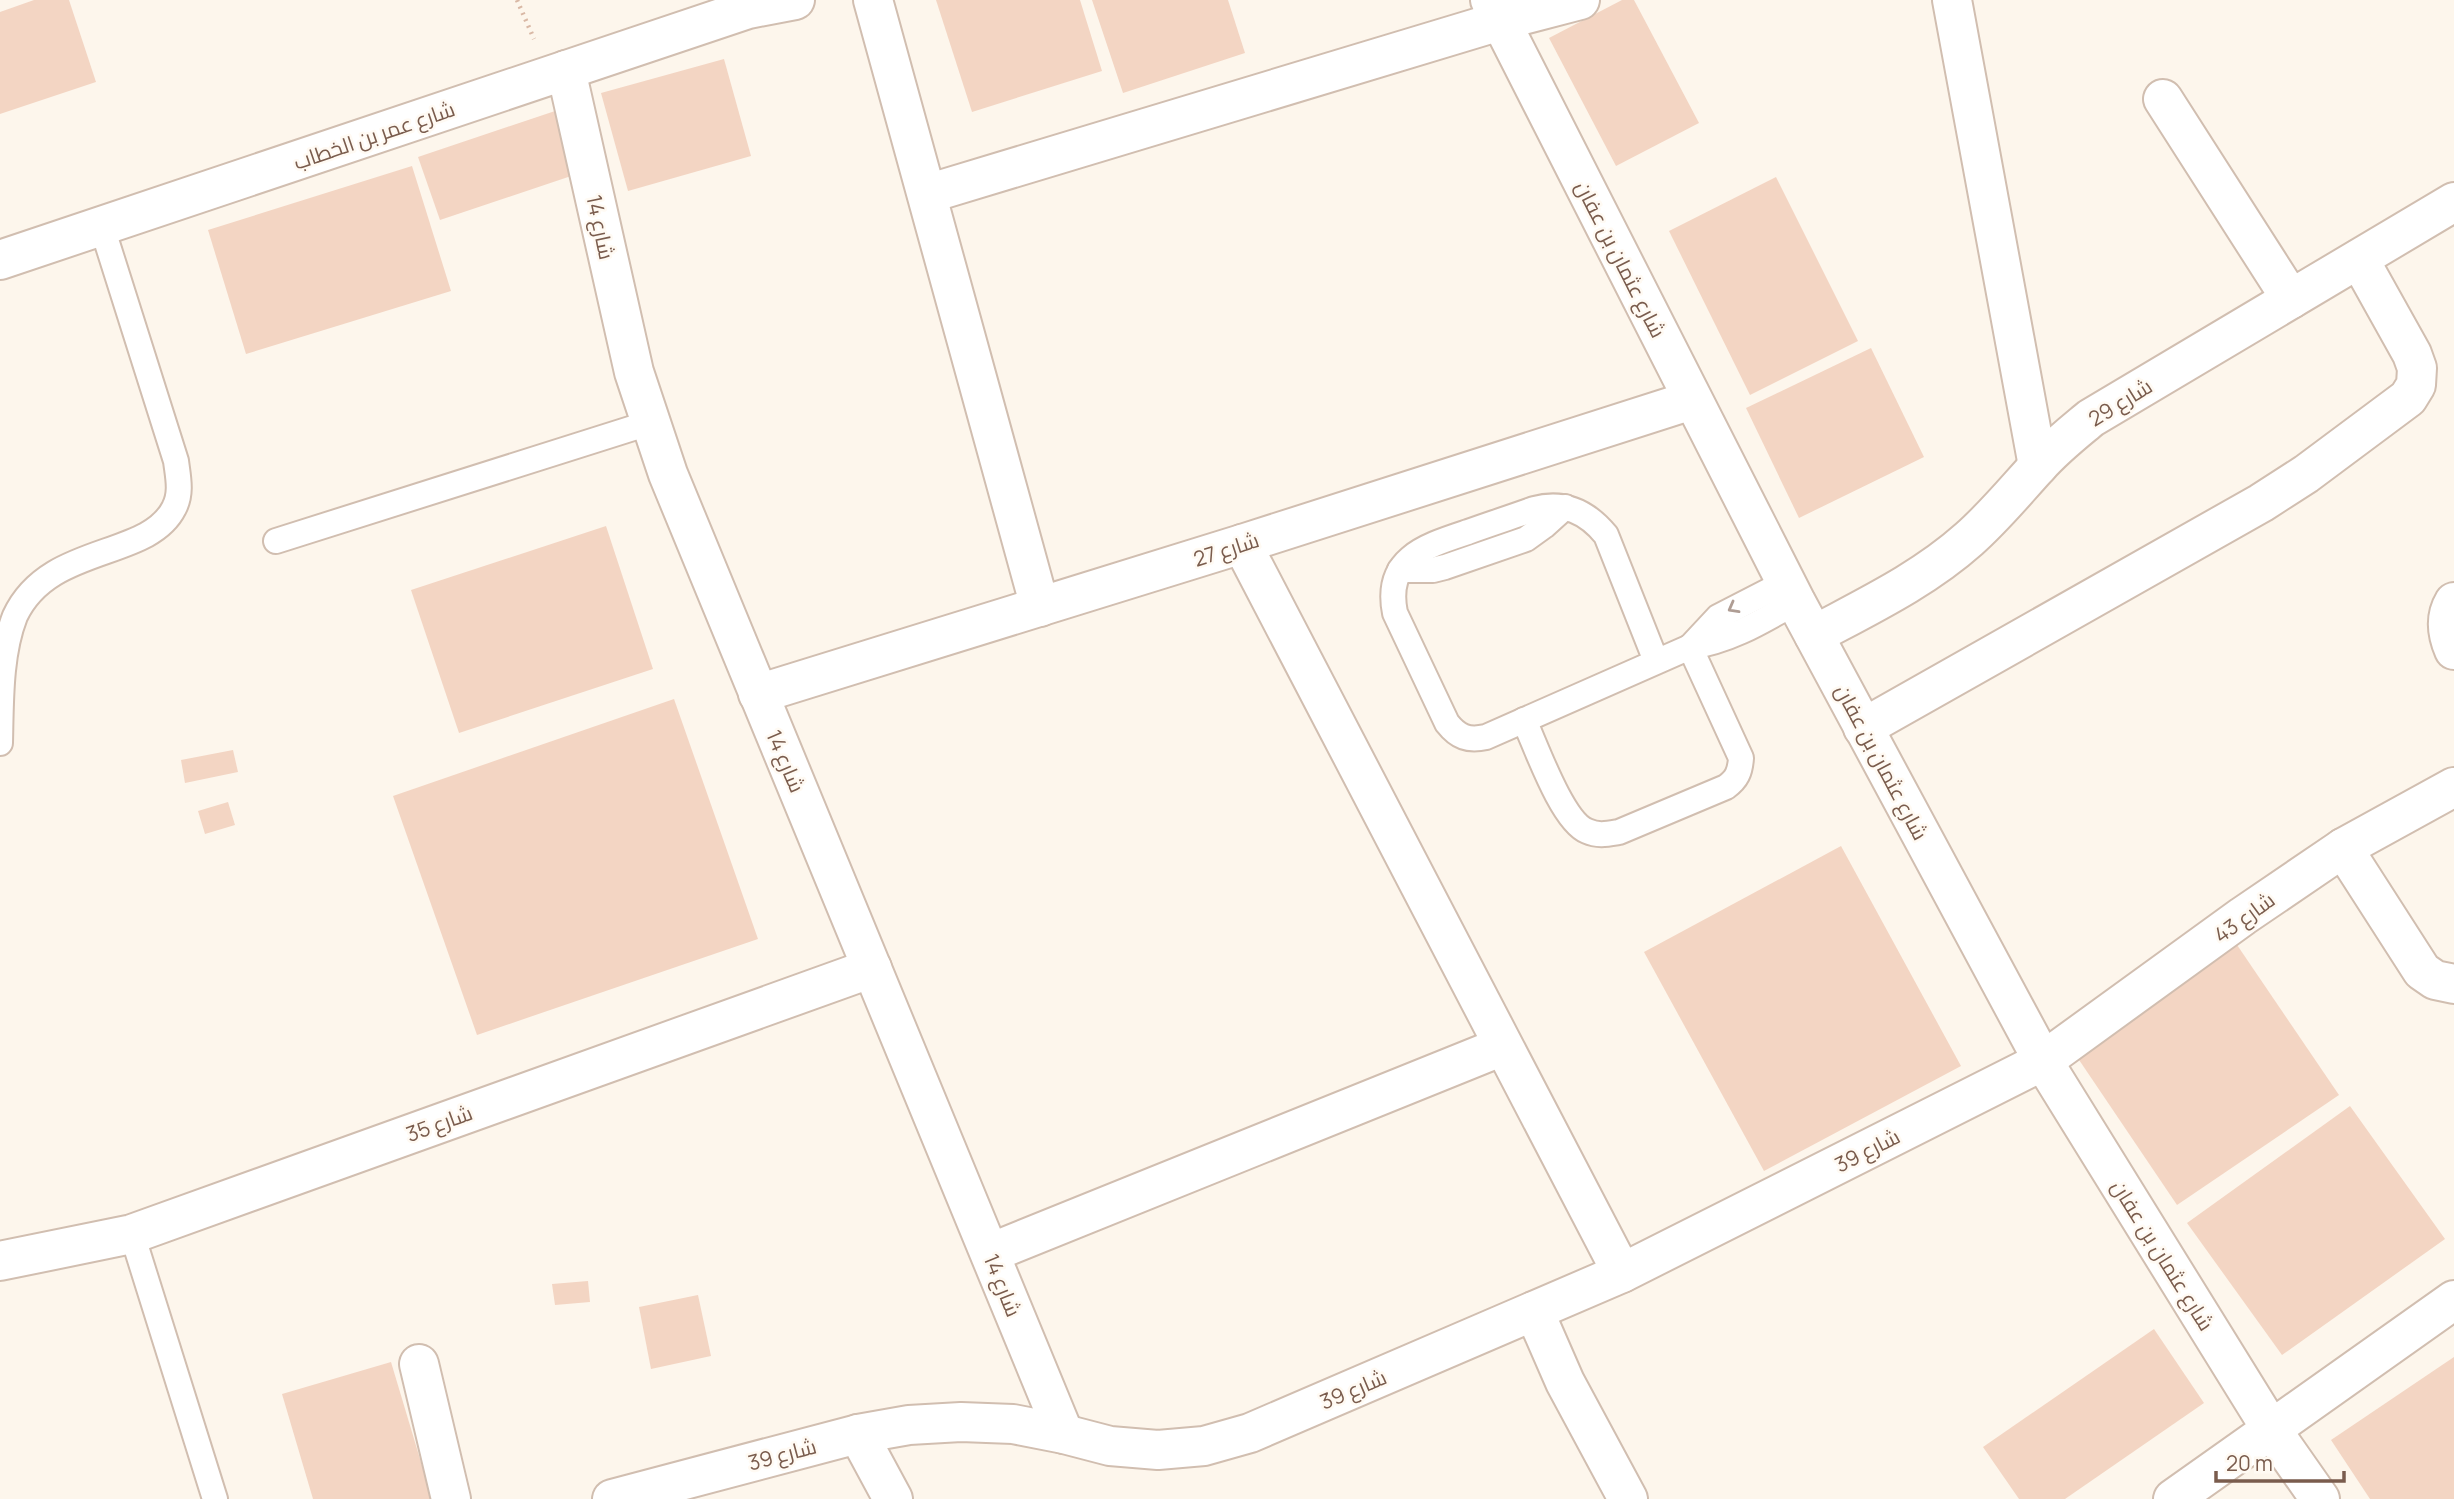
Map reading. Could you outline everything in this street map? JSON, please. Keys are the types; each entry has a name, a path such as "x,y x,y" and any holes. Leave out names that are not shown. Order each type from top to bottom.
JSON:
{"street":[{"name":"شارع عمر بن الخطاب","path":"0,260 754,5 795,0"},
{"path":"873,0 1041,607"},
{"path":"927,194 1495,10 1580,0"},
{"path":"1952,0 2038,466"},
{"name":"شارع عثمان بن عفان","path":"1495,10 1791,592 2043,1061 2271,1429 2320,1499"},
{"name":"شارع 14","path":"566,70 634,372 649,424 1065,1434"},
{"path":"2163,99 2291,299"},
{"name":"شارع 29","path":"1814,635 1913,582 1941,562 1993,517 2038,466 2091,418 2454,202"},
{"path":"1863,728 2261,503 2349,444 2408,398 2416,385 2417,368 2412,354 2359,259"},
{"name":"شارع 27","path":"758,694 1242,544 1692,400"},
{"path":"1242,544 1622,1273"},
{"path":"2454,602 2450,609 2447,629 2454,650"},
{"name":"شارع 43","path":"2043,1061 2243,916 2343,848 2454,787"},
{"path":"2343,848 2422,971 2435,980 2454,984"},
{"name":"شارع 35","path":"0,1261 132,1234 872,968"},
{"path":"990,1253 1503,1046"},
{"name":"شارع 39","path":"611,1499 858,1434 909,1424 1013,1424 1110,1446 1158,1450 1204,1446 1250,1433 1622,1273 2043,1061"},
{"path":"2173,1499 2454,1300"},
{"path":"1534,1311 1565,1382 1628,1499"},
{"path":"419,1364 452,1499"},
{"path":"858,1434 893,1499"}],"lane":[{"path":"0,743 2,671 6,642 15,616 30,593 51,573 160,527 174,508 180,485 176,461 102,227"},
{"path":"276,541 649,424"},
{"path":"1657,661 1606,535 1595,522 1581,512 1565,507 1535,533 1516,543 1433,570 1400,570 1393,592 1395,613 1447,723 1463,738 1475,739 1690,647 1718,617 1791,592"},
{"path":"1524,720 1561,803 1570,819 1584,831 1601,835 1619,832 1726,787 1735,780 1740,770 1741,758 1690,647"},
{"path":"132,1234 215,1499"}],"building":[{"path":"34,0 69,0 96,82 0,114 0,12"},
{"path":"936,0 1080,0 1102,71 972,112"},
{"path":"1092,0 1228,0 1245,53 1123,93"},
{"path":"1622,0 1634,0 1699,123 1616,166 1549,38"},
{"path":"724,59 751,156 628,191 601,93"},
{"path":"564,108 586,171 440,220 418,157"},
{"path":"412,166 451,291 246,354 208,230"},
{"path":"1776,177 1858,341 1750,395 1669,231"},
{"path":"1871,348 1924,457 1799,518 1746,408"},
{"path":"606,526 653,669 459,733 411,590"},
{"path":"674,699 758,939 477,1035 393,796"},
{"path":"233,750 238,772 185,783 181,760"},
{"path":"228,802 235,825 205,834 198,811"},
{"path":"1841,846 1961,1066 1764,1171 1644,952"},
{"path":"2233,939 2339,1095 2177,1205 2071,1048"},
{"path":"2350,1106 2445,1239 2282,1355 2187,1223"},
{"path":"588,1281 590,1302 555,1305 552,1284"},
{"path":"698,1295 711,1356 651,1369 639,1307"},
{"path":"2154,1329 2204,1403 2065,1499 2019,1499 1983,1447"},
{"path":"2454,1357 2454,1499 2370,1499 2331,1440"},
{"path":"391,1362 432,1499 313,1499 282,1394"}]}
